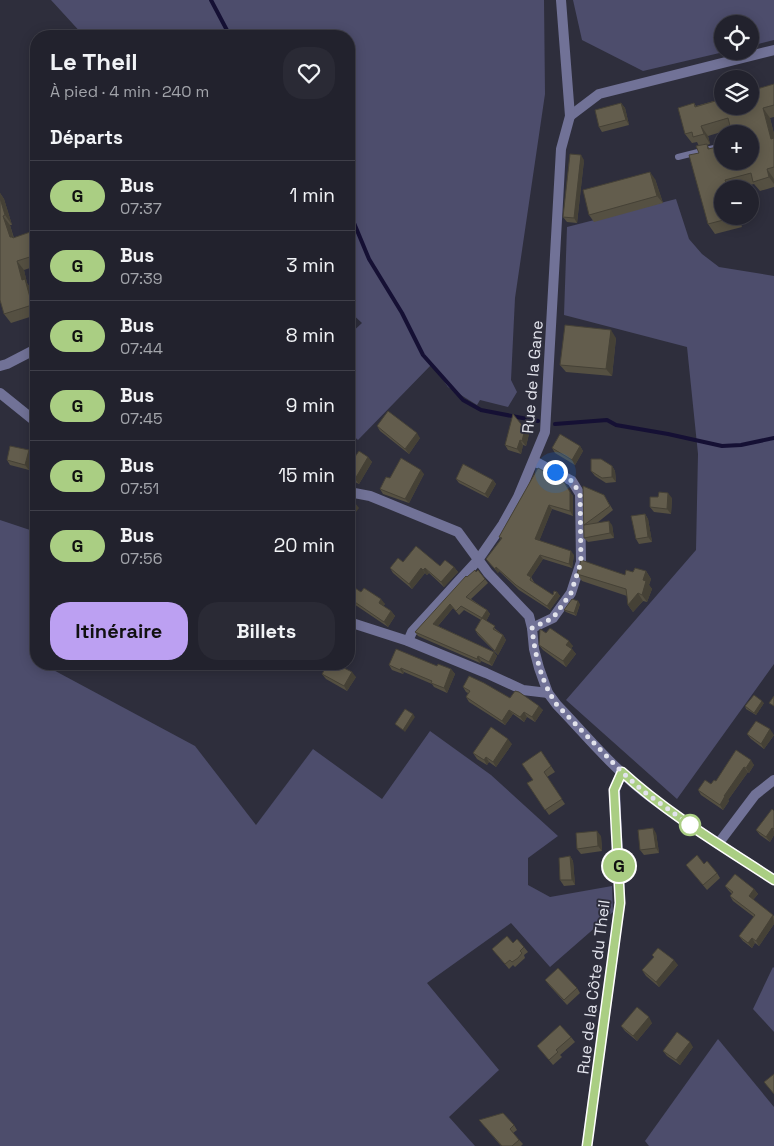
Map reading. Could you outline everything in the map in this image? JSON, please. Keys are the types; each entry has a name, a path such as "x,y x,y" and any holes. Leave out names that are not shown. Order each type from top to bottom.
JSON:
{"street":[{"path":"560,0 570,116"},
{"path":"570,116 599,94 774,50"},
{"name":"Rue de la Gane","path":"408,641 412,632 478,560 503,524 518,497 545,432 561,149 570,116"},
{"path":"0,374 4,365 30,352"},
{"path":"0,393 30,417"},
{"path":"532,628 553,618 571,593 581,562 580,494 572,481 534,461"},
{"path":"355,493 370,496 458,532 488,573 529,616 534,649 548,693 557,705 643,791 718,844 774,880"},
{"path":"355,624 408,641 523,690 548,693"},
{"name":"Rue de la Côte du Theil","path":"587,1146 620,903 614,790 622,772"},
{"path":"718,844 755,795 774,780"}],"lane":[{"path":"678,157 714,148"}],"shaded area":[{"path":"51,0 544,0 545,94 515,298 511,380 517,392 508,407 480,400 477,405 448,387 432,364 358,440 355,437 355,329 362,323 355,317 355,30 78,30"},
{"path":"573,0 774,0 774,40 759,44 759,15 714,15 714,54 643,71 582,40"},
{"path":"676,199 689,239 702,254 719,267 774,276 774,664 677,799 566,700 696,550 698,454 687,347 564,315 567,227"},
{"path":"0,520 30,530 30,670 53,670 195,746 256,825 313,749 382,799 430,731 491,775 558,836 528,858 528,885 550,897 612,886 613,912 550,967 511,923 427,983 499,1070 449,1117 475,1146 0,1146"},
{"path":"774,968 774,1032 753,1009"},
{"path":"718,1039 774,1107 774,1146 649,1146 645,1141"}],"building":[{"path":"774,84 774,105 763,108 771,139 774,138 774,167 767,169 769,177 759,180 753,180 751,173 725,180 714,180 714,222 708,224 689,155 699,153 696,146 707,144 708,149 714,148 714,170 759,170 759,125 730,125 728,118 701,126 704,134 693,137 692,132 685,134 678,108 694,103 695,107 714,101 714,115 759,115 759,88"},
{"path":"621,103 626,120 599,127 595,110"},
{"path":"570,154 581,155 574,218 563,217"},
{"path":"650,172 657,196 589,215 583,190"},
{"path":"0,198 5,215 3,216 10,237 13,238 30,232 30,257 17,261 22,280 25,279 30,306 4,314 0,300"},
{"path":"565,325 611,330 606,369 560,365"},
{"path":"388,411 417,433 405,449 377,426"},
{"path":"513,414 525,429 522,441 520,440 517,449 505,445"},
{"path":"560,434 580,446 572,460 552,448"},
{"path":"10,446 29,450 25,465 7,460"},
{"path":"359,451 368,457 355,479 355,457"},
{"path":"401,458 421,470 405,499 380,489 386,477 390,478"},
{"path":"591,459 601,459 612,466 612,477 602,478 591,471"},
{"path":"463,464 493,480 485,494 456,479"},
{"path":"538,468 564,482 570,492 570,511 549,505 535,539 571,551 569,564 540,555 527,575 531,577 530,580 553,595 554,591 557,592 547,606 516,585 496,567 495,569 486,559 502,538 499,537"},
{"path":"583,486 604,495 610,506 584,525 609,521 610,533 584,538"},
{"path":"659,492 668,493 667,509 650,507 650,497 658,497"},
{"path":"645,514 648,537 636,539 631,516"},
{"path":"416,546 440,566 445,560 454,567 441,582 425,568 423,570 421,568 409,584 390,568 398,558 403,562"},
{"path":"581,560 625,575 626,570 633,572 635,568 646,571 643,580 646,581 642,595 638,593 628,605 626,589 577,574"},
{"path":"475,570 476,572 478,570 485,579 466,597 487,610 482,618 461,606 456,611 450,604 433,624 494,652 489,662 478,656 477,659 415,632 466,576"},
{"path":"355,588 361,592 364,588 381,599 379,603 391,611 384,622 355,602"},
{"path":"572,599 578,601 574,613 564,610"},
{"path":"482,618 495,626 493,629 503,635 495,651 475,630"},
{"path":"550,628 569,641 566,645 572,649 563,661 539,645 540,629 546,633"},
{"path":"396,649 437,666 438,664 451,669 444,688 401,668 400,670 389,665"},
{"path":"324,670 348,670 352,672 344,686 322,674"},
{"path":"469,676 510,698 515,691 519,692 539,706 532,717 524,712 520,717 509,710 502,721 466,697 470,691 463,687"},
{"path":"754,695 762,701 754,713 745,706"},
{"path":"774,696 774,706 769,703"},
{"path":"405,709 413,714 403,730 395,724"},
{"path":"756,721 770,729 761,744 747,734"},
{"path":"491,727 508,739 493,762 486,757 484,760 473,753"},
{"path":"736,750 751,760 724,796 720,805 698,790 705,780 711,784 714,780 716,781"},
{"path":"541,751 551,766 544,772 562,799 545,810 527,783 533,780 522,764"},
{"path":"772,809 774,811 774,829 772,828 766,837 756,830"},
{"path":"653,828 656,848 640,850 638,830"},
{"path":"597,831 598,846 577,849 576,833"},
{"path":"697,855 704,864 707,861 717,873 703,885 686,865"},
{"path":"570,856 572,880 560,880 559,858"},
{"path":"735,874 754,889 749,896 773,915 756,941 752,938 748,943 739,936 755,915 730,896 733,892 725,886"},
{"path":"507,936 513,943 517,939 524,947 520,951 522,953 518,958 512,962 510,960 505,964 492,949"},
{"path":"658,948 674,960 656,982 642,970 654,957 652,955"},
{"path":"558,968 577,988 564,1000 545,980"},
{"path":"637,1007 649,1017 633,1036 621,1026"},
{"path":"560,1025 571,1037 556,1050 558,1052 549,1060 537,1046"},
{"path":"677,1032 690,1042 676,1060 663,1051"},
{"path":"774,1074 774,1094 764,1082"},
{"path":"503,1113 514,1125 510,1129 519,1140 512,1146 502,1146 479,1120"}],"waterway":[{"path":"211,0 227,30"},
{"path":"355,225 369,259 402,313 423,355 463,400 481,410 538,421"},
{"path":"555,424 607,420 616,425 722,446 741,445 774,438"}],"bus line":[{"name":"G","path":"587,1146 620,903 614,790 622,772 643,791 697,830 774,880"}],"route":[{"path":"555,472 572,481 580,494 581,562 571,593 553,618 532,628 534,649 548,693 557,705 622,772 643,791 697,830 690,825"}]}
